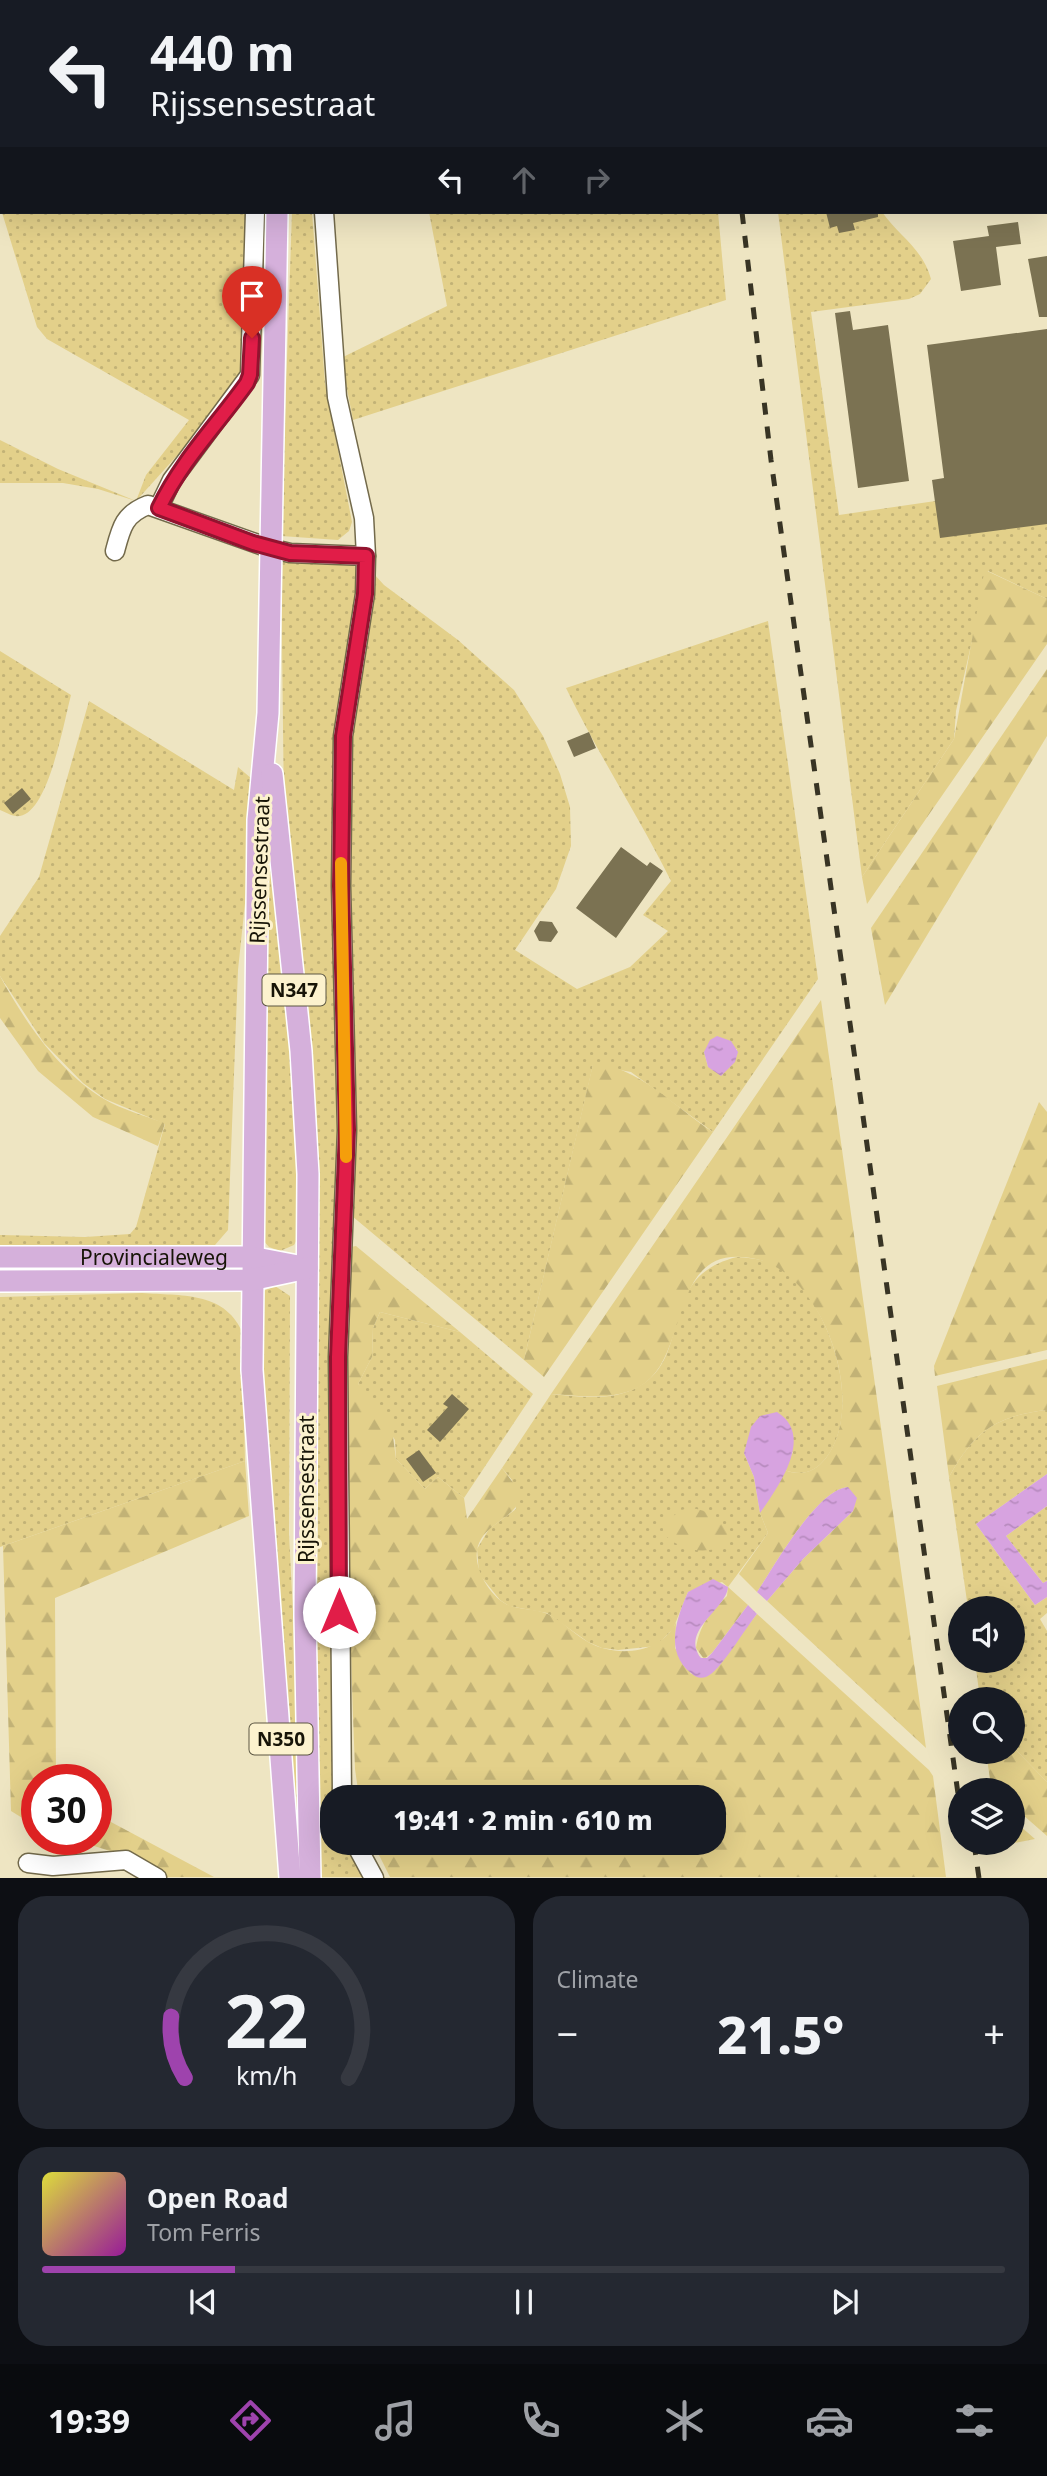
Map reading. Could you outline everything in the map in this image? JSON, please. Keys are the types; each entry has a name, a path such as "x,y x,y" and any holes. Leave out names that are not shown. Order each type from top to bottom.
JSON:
{"main road":[{"name":"Rijssensestraat","path":"277,214 268,713 258,820 251,1280 253,1384 290,1878"},
{"name":"Rijssensestraat","path":"268,713 277,837 301,1051 308,1174 305,1615 310,1878"},
{"name":"Provincialeweg","path":"0,1257 251,1257 307,1268"},
{"path":"251,1280 307,1268"},
{"name":"Provincialeweg","path":"0,1281 251,1280"}],"street":[{"path":"159,508 190,454 250,375 255,214"},
{"name":"Rijssensestraat","path":"324,214 337,397 364,518 366,556 365,594 343,736 341,886 347,1130 338,1357 342,1785"},
{"path":"115,551 129,514 148,505 290,553 366,556"},
{"path":"362,1855 374,1878"},
{"path":"28,1863 53,1866 126,1860 157,1878"}],"green space":[{"path":"2,214 250,214 240,374 192,439 136,501 146,475 189,420 47,339 37,327"},
{"path":"292,214 312,214 325,383 352,522 349,531 338,540 281,536"},
{"path":"429,214 718,214 726,300 353,420 341,358 447,306"},
{"path":"778,214 884,214 922,259 931,279 920,294 909,299 811,312 839,515 970,496 1047,439 1047,599 988,571 956,711 954,739 862,877"},
{"path":"0,440 58,469 136,501 98,489 63,483 0,483"},
{"path":"350,561 359,572 335,864 339,1205 337,1785 320,1785 320,1855 354,1855 365,1877 316,1877 318,1320 313,1138 284,808 281,562"},
{"path":"987,571 1047,599 1047,644 867,904 862,877 954,739 984,573"},
{"path":"374,574 384,585 458,640 514,690 543,736 560,774 570,807 571,846 556,889 515,950 577,989 630,967 668,931 643,915 671,881 566,688 768,621 818,979 713,1132 631,1072 593,1065 524,1360 352,1216 349,763","holes":["737,1049 737,1056 708,1067 704,1052"]},
{"path":"0,651 71,695 47,782 39,799 30,810 20,816 0,810"},
{"path":"1047,669 1047,736 885,1005 871,928"},
{"path":"89,701 234,790 238,767 252,779 247,884 238,970 228,1230 215,1245 202,1248 0,1247 0,1235 85,1237 130,1234 136,1227 165,1124 105,1099 83,1083 44,1043 0,976 0,936 39,877"},
{"path":"268,827 299,1122 298,1238 294,1245 280,1251 269,1247 262,1239"},
{"path":"0,976 44,1045 72,1075 111,1103 165,1123 158,1146 93,1117 38,1071 0,1018"},
{"path":"821,1000 926,1748 767,1601 803,1559 853,1511 848,1487 836,1491 810,1515 757,1592 739,1574 768,1533 760,1513 784,1470 802,1473 817,1467 826,1458 838,1434 842,1406 840,1375 832,1344 819,1314 802,1289 780,1270 756,1259 728,1257 708,1266 694,1281 669,1347 659,1367 645,1383 612,1395 551,1394"},
{"path":"593,1064 625,1071 640,1079 713,1132 544,1377 524,1360"},
{"path":"1039,1102 1047,1112 1047,1350 935,1376 934,1366"},
{"path":"356,1246 460,1332 380,1312 373,1328 372,1357 358,1384 391,1422 396,1459 425,1489 438,1477 464,1498 467,1519 502,1468 518,1489 520,1499 516,1506 484,1535 477,1551 481,1575 497,1598 511,1606 548,1614 588,1642 612,1650 649,1647 669,1633 676,1622 675,1648 691,1674 736,1640 757,1614 929,1770 933,1776 946,1877 390,1877 379,1855 726,1855 726,1785 357,1785 348,1508 351,1247"},
{"path":"737,1257 753,1258 779,1267 797,1282 813,1303 826,1328 836,1355 842,1411 837,1437 826,1458 812,1470 796,1473 784,1470 793,1452 744,1453 754,1477 760,1513 768,1533 728,1587 722,1582 688,1592 673,1629 656,1646 618,1650 602,1648 588,1642 547,1613 509,1606 500,1600 479,1574 477,1549 489,1529 516,1509 512,1480 502,1468 551,1394 608,1396 643,1384 659,1368 669,1348 682,1305 692,1285 709,1268"},
{"path":"275,1286 290,1296 289,1534 305,1846 295,1877 290,1714 267,1511 261,1292"},
{"path":"142,1293 186,1296 212,1302 234,1318 242,1331 245,1461 0,1547 0,1297"},
{"path":"380,1312 460,1332 533,1394 464,1498 438,1477 425,1489 396,1459 395,1440 358,1384 372,1357 373,1328"},
{"path":"1047,1359 1047,1410 1013,1417 988,1429 968,1448 949,1477 937,1386"},
{"path":"1047,1410 1047,1474 976,1524 1035,1605 1047,1597 1047,1613 1040,1619 1047,1631 1047,1782 1025,1759 1025,1687 978,1687 977,1673 1025,1673 1025,1596 966,1596 949,1477 968,1448 988,1429 1000,1422"},
{"path":"245,1461 249,1516 55,1598 56,1764 21,1764 21,1817 11,1811 3,1546"},
{"path":"1047,1506 1047,1581 1043,1583 1006,1536"},
{"path":"692,1508 718,1519 726,1529 728,1543 711,1550 693,1550 677,1544 663,1533 663,1524 681,1510"},
{"path":"728,1587 748,1605 712,1653 704,1659 696,1648 700,1632 727,1596"},
{"path":"1025,1759 1047,1782 1047,1836 1025,1817 1025,1778 990,1778 988,1764 1025,1764"},
{"path":"112,1823 214,1877 164,1877 132,1858 112,1852"},
{"path":"1025,1830 1035,1839 1025,1841"}],"water":[{"path":"717,1036 731,1041 738,1052 735,1062 721,1076 708,1067 704,1052 710,1040"},
{"path":"777,1412 788,1422 793,1434 793,1447 784,1475 760,1513 754,1477 744,1453 751,1427 760,1416"},
{"path":"1047,1474 1047,1506 1006,1536 1043,1583 1047,1581 1047,1597 1035,1605 976,1524"},
{"path":"848,1487 857,1498 853,1511 803,1559 767,1601 757,1592 797,1531 823,1501 836,1491"},
{"path":"713,1579 728,1587 720,1604 696,1638 696,1648 701,1658 707,1658 712,1653 748,1605 757,1614 718,1667 706,1677 700,1678 683,1665 675,1645 675,1634 688,1592"}],"building":[{"path":"826,214 878,214 878,217 853,223 855,230 839,233 837,226 830,228"},
{"path":"1018,222 1021,244 996,247 1001,285 961,291 953,241 989,236 987,226"},
{"path":"1047,256 1047,317 1039,317 1028,259"},
{"path":"850,311 853,330 888,325 909,481 858,488 835,313"},
{"path":"1047,329 1047,524 940,538 932,480 944,478 927,345"},
{"path":"589,732 596,748 574,757 567,741"},
{"path":"22,788 31,799 13,814 4,803"},
{"path":"621,847 647,866 650,862 663,871 616,938 576,908"},
{"path":"540,921 552,922 558,932 551,942 539,941 534,931"},
{"path":"452,1394 469,1409 440,1442 427,1430 448,1407 443,1404"},
{"path":"419,1450 436,1473 423,1482 406,1459"}],"railway":[{"path":"742,214 771,460 956,1778"},
{"path":"976,1855 979,1878"}],"slow traffic":[{"path":"341,863 346,1157"}],"route":[{"path":"252,338 247,383 196,445 172,480 159,508 253,543 290,553 366,556 365,594 343,736 341,886 347,1130 338,1357 339,1612"}]}
